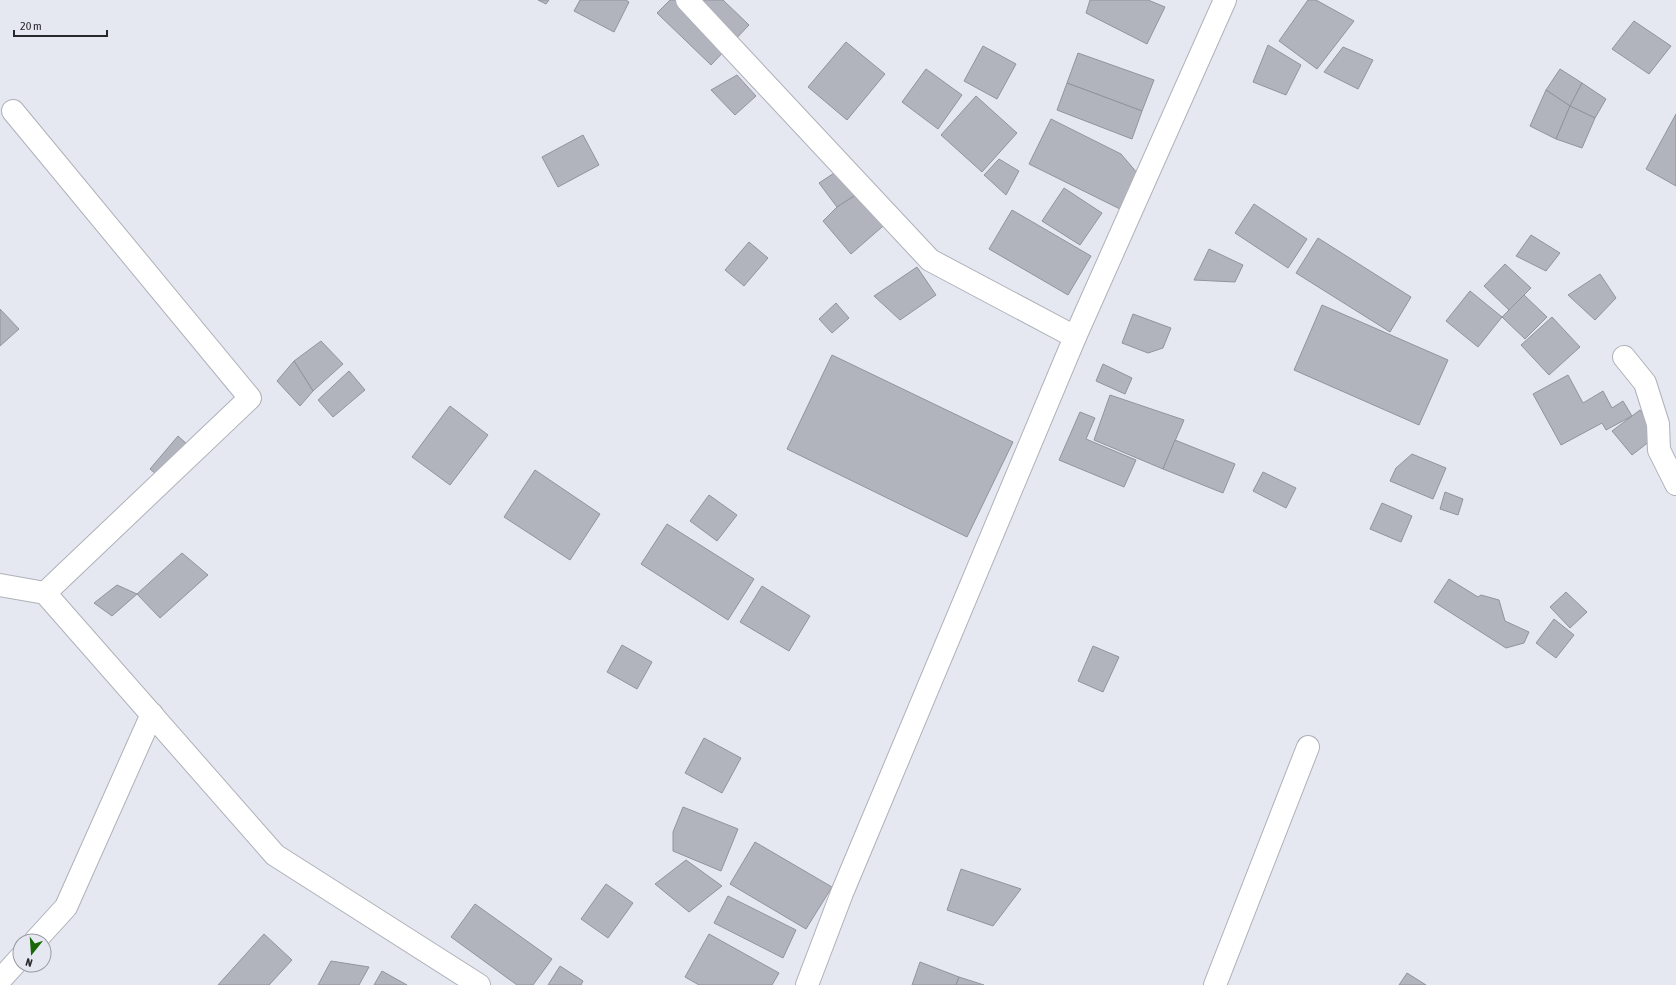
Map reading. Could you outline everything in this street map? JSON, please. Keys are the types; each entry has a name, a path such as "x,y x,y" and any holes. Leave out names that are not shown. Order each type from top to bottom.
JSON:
{"street":[{"path":"687,0 930,260 1075,337"},
{"path":"807,985 842,893 1075,337 1225,0"},
{"path":"13,111 250,398 45,593"},
{"path":"1624,357 1645,383 1658,424 1659,450 1676,484"},
{"path":"0,585 45,593 275,855 479,985"},
{"path":"42,933 66,907 152,714"},
{"path":"1215,985 1308,747"},
{"path":"0,980 12,967"}],"building":[{"path":"538,0 549,0 546,4"},
{"path":"580,0 626,0 629,2 614,32 574,11"},
{"path":"670,0 723,0 749,25 711,65 657,13"},
{"path":"1090,0 1148,0 1165,7 1147,44 1086,13"},
{"path":"1308,0 1316,0 1354,21 1317,69 1279,41"},
{"path":"1634,21 1671,46 1649,74 1612,49"},
{"path":"846,42 885,74 847,120 808,87"},
{"path":"1268,45 1301,65 1286,95 1253,82"},
{"path":"983,46 1016,64 997,99 964,81"},
{"path":"1343,47 1373,60 1358,89 1324,72"},
{"path":"1078,53 1154,80 1142,111 1067,83"},
{"path":"926,69 962,95 938,129 902,102"},
{"path":"1560,69 1582,83 1570,106 1546,90"},
{"path":"737,75 756,96 735,115 711,90"},
{"path":"1067,83 1142,111 1132,139 1057,110"},
{"path":"1582,83 1606,99 1595,118 1570,106"},
{"path":"1546,90 1570,106 1556,139 1530,126"},
{"path":"976,96 1017,133 982,172 941,135"},
{"path":"1570,106 1595,118 1582,148 1556,139"},
{"path":"1676,114 1676,186 1646,169"},
{"path":"1051,119 1121,154 1138,174 1120,209 1029,164"},
{"path":"583,135 599,165 558,187 542,157"},
{"path":"999,159 1019,171 1006,195 984,175"},
{"path":"848,164 865,189 837,207 819,183"},
{"path":"1064,188 1102,213 1080,245 1042,221"},
{"path":"865,189 890,220 851,254 823,221 837,207"},
{"path":"1254,204 1307,239 1288,268 1235,233"},
{"path":"1012,210 1091,256 1068,295 989,249"},
{"path":"1531,235 1560,253 1546,271 1516,256"},
{"path":"1318,238 1411,297 1390,332 1296,273"},
{"path":"749,242 768,258 744,286 725,270"},
{"path":"1209,249 1243,265 1235,282 1194,280"},
{"path":"1505,264 1531,288 1509,310 1484,286"},
{"path":"917,267 936,295 900,320 874,296"},
{"path":"1600,274 1616,298 1595,320 1568,295"},
{"path":"1470,291 1502,317 1478,347 1446,321"},
{"path":"1524,295 1547,317 1525,339 1502,317"},
{"path":"836,303 849,318 832,333 819,319"},
{"path":"1322,305 1448,360 1419,425 1294,370"},
{"path":"0,309 19,329 0,346"},
{"path":"1133,314 1171,328 1163,348 1148,353 1122,343"},
{"path":"1552,317 1580,347 1549,375 1521,345"},
{"path":"321,341 343,364 313,391 294,361"},
{"path":"832,355 1013,442 967,537 787,449"},
{"path":"294,361 313,391 300,406 277,381"},
{"path":"1103,364 1132,378 1125,394 1096,381"},
{"path":"349,371 365,390 333,417 318,400"},
{"path":"1568,375 1583,403 1603,391 1612,408 1623,401 1632,416 1606,430 1602,423 1561,445 1533,394"},
{"path":"1110,395 1184,420 1163,469 1094,440"},
{"path":"450,406 488,435 450,485 412,457"},
{"path":"1640,410 1659,434 1632,455 1612,431"},
{"path":"1080,412 1095,418 1086,439 1136,460 1124,487 1059,460"},
{"path":"178,436 199,455 171,487 150,469"},
{"path":"1175,440 1235,464 1223,493 1163,469"},
{"path":"1412,454 1446,468 1433,499 1390,481 1396,468"},
{"path":"535,470 600,514 570,560 504,517"},
{"path":"1263,472 1296,488 1286,508 1253,491"},
{"path":"1445,492 1463,499 1458,515 1440,509"},
{"path":"709,495 737,515 717,541 690,521"},
{"path":"1382,503 1412,516 1401,542 1370,529"},
{"path":"667,524 754,579 728,620 641,564"},
{"path":"182,553 208,575 160,618 137,594"},
{"path":"1449,579 1478,597 1481,595 1499,600 1505,621 1529,632 1524,643 1506,648 1434,602"},
{"path":"117,585 137,594 112,616 94,603"},
{"path":"762,586 810,616 789,651 740,622"},
{"path":"1566,592 1587,612 1570,628 1550,607"},
{"path":"1554,619 1574,635 1556,658 1536,643"},
{"path":"622,645 652,662 637,689 607,672"},
{"path":"1093,646 1119,657 1103,692 1078,681"},
{"path":"704,738 741,758 722,793 685,773"},
{"path":"683,807 738,829 721,871 673,851 673,832"},
{"path":"755,842 832,887 806,929 730,884"},
{"path":"686,860 722,886 689,912 655,884"},
{"path":"961,869 1021,889 993,926 947,910"},
{"path":"606,884 633,903 608,938 581,919"},
{"path":"728,896 796,930 783,958 714,923"},
{"path":"475,904 552,959 533,985 517,985 451,937"},
{"path":"264,934 292,960 269,985 218,985"},
{"path":"709,934 779,973 772,985 699,985 685,977"},
{"path":"331,961 369,967 359,985 318,985"},
{"path":"920,962 959,977 956,985 912,985"},
{"path":"560,966 583,981 581,985 548,985"},
{"path":"382,971 407,985 374,985"},
{"path":"1407,973 1426,985 1399,985"},
{"path":"959,977 984,985 956,985"}]}
